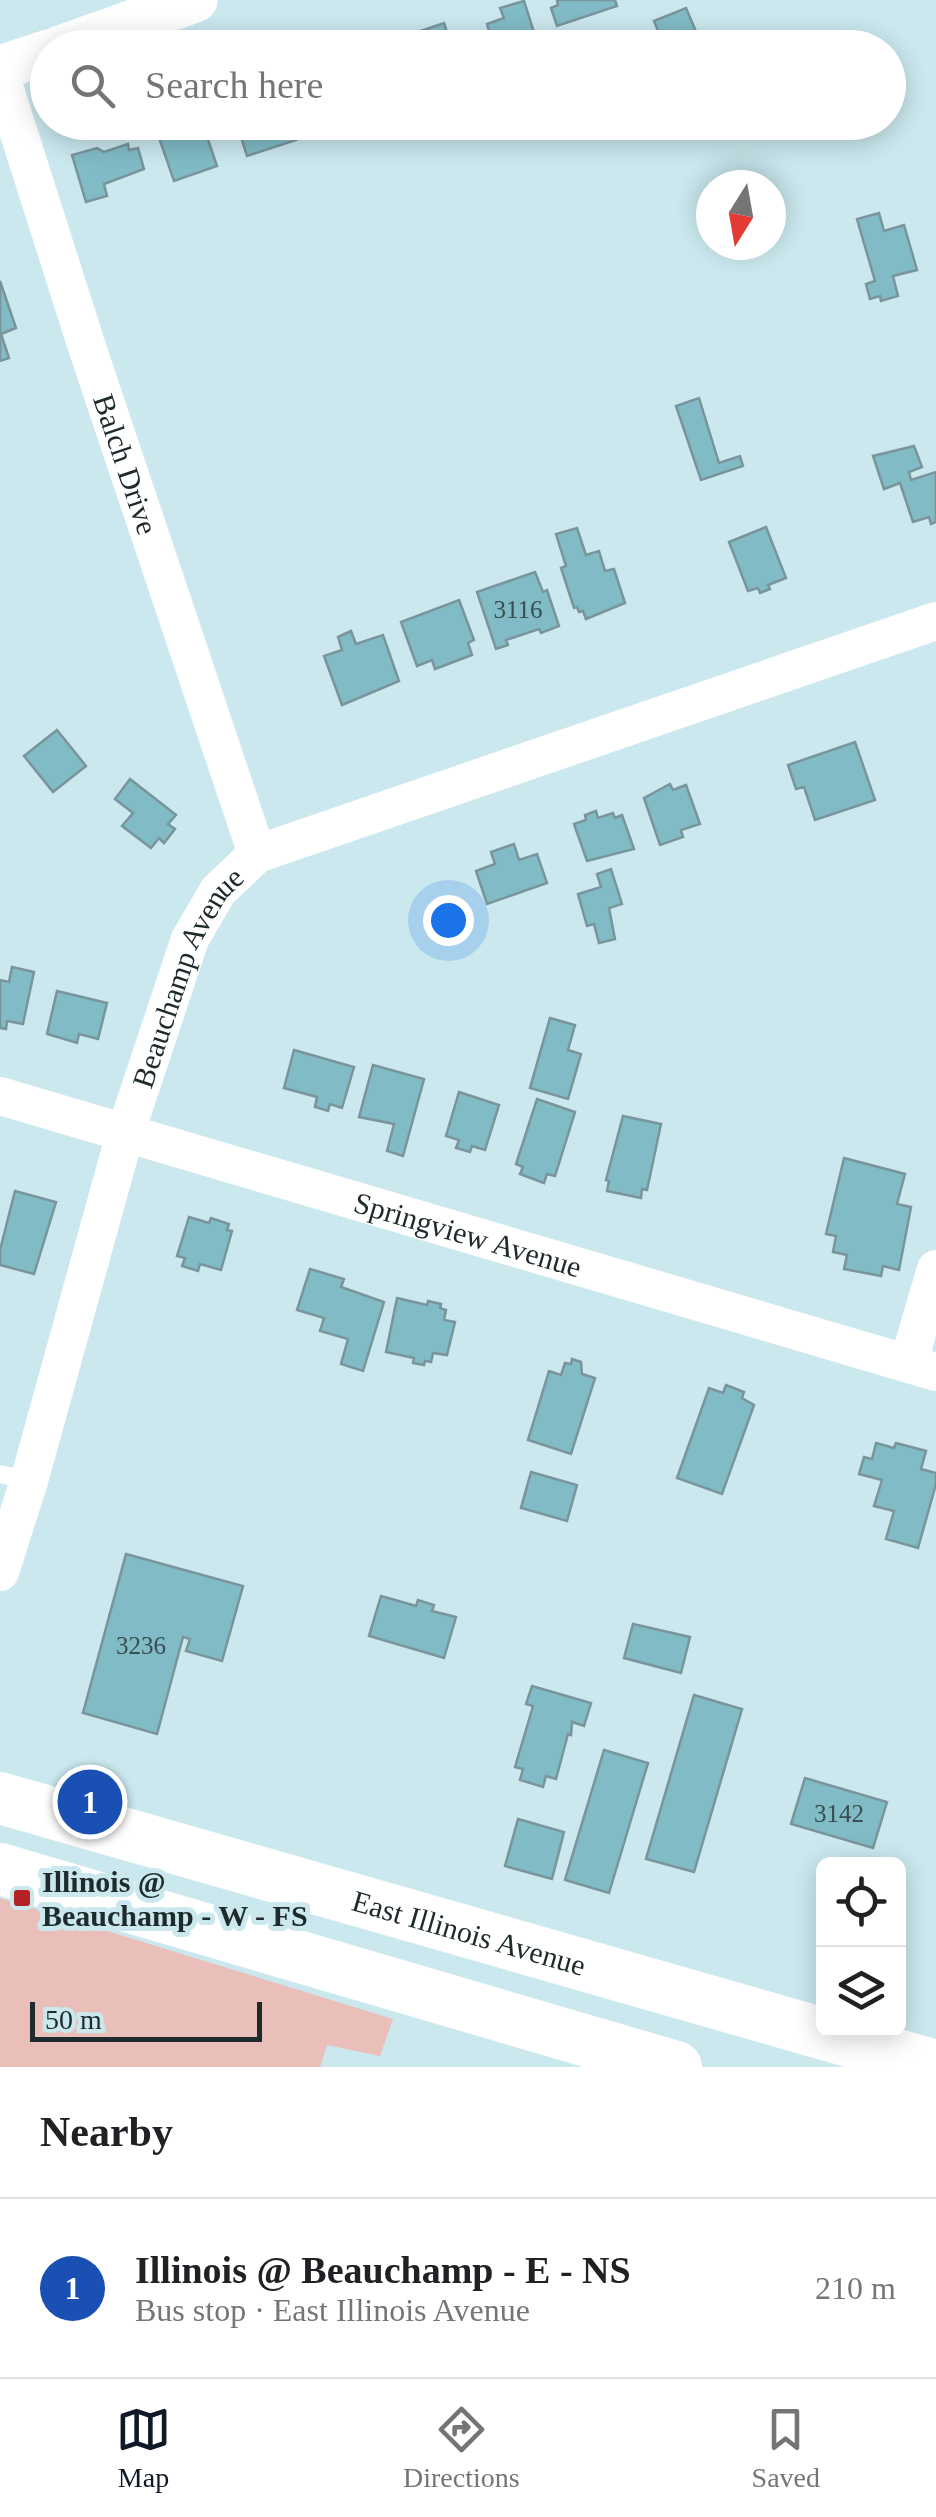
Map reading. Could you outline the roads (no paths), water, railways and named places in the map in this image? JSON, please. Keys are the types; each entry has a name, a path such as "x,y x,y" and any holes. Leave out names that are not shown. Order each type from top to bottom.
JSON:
{"main road":[{"name":"East Illinois Avenue","path":"0,1798 936,2066"},
{"path":"0,1869 676,2067"}],"street":[{"path":"111,30 195,0"},
{"path":"0,71 30,59"},
{"name":"Balch Drive","path":"0,71 87,347 257,854"},
{"name":"Beauchamp Avenue","path":"0,1572 14,1477 190,938 218,891 257,854 936,621"},
{"name":"Springview Avenue","path":"0,1096 922,1368"},
{"path":"922,1368 936,1269"}],"place":[{"name":"Illinois @ Beauchamp - E - NS","path":"90,1802"},
{"name":"Illinois @ Beauchamp - W - FS","path":"22,1898"}]}
